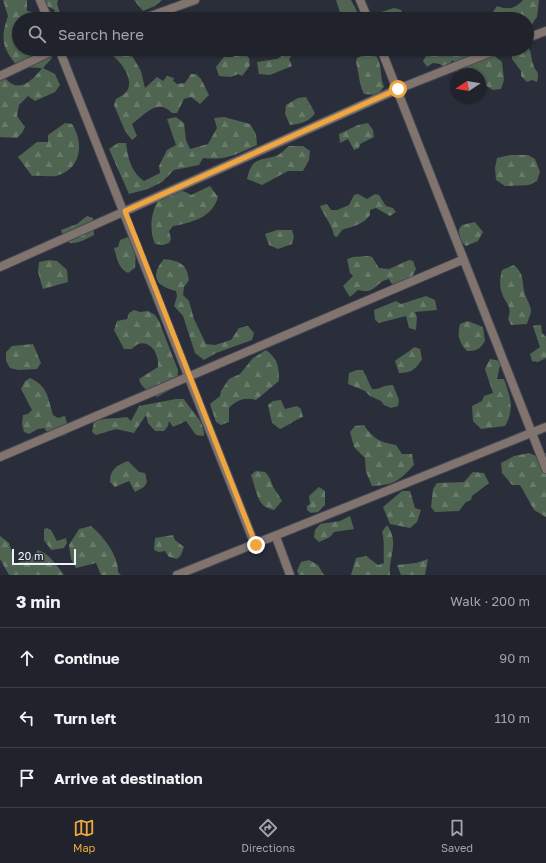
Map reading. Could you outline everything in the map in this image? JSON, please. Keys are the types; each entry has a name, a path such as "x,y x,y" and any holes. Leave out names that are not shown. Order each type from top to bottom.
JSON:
{"street":[{"path":"40,0 45,12"},
{"path":"162,12 196,0"},
{"path":"360,0 365,12"},
{"path":"534,35 546,30"},
{"path":"0,76 43,56"},
{"path":"61,56 125,211 256,545"},
{"path":"384,56 398,89 462,260 546,469"},
{"path":"0,267 398,89 481,56"},
{"path":"0,457 462,260"},
{"path":"177,575 256,545 546,428"},
{"path":"276,537 290,575"}],"green space":[{"path":"3,0 27,0 27,11 33,12 12,12 12,56 52,56 52,58 43,68 55,74 60,85 55,92 35,101 28,96 19,105 17,116 25,127 17,138 0,137 0,79 6,79 16,85 26,84 42,68 18,67 9,54 3,37 8,16"},
{"path":"44,0 58,0 57,4 60,12 54,12 55,10 47,6"},
{"path":"134,0 162,0 155,6 143,11"},
{"path":"336,0 351,0 357,12 340,12"},
{"path":"523,0 539,0 537,17 534,21 534,12 493,12 497,6 511,8"},
{"path":"394,8 401,10 402,12 381,12"},
{"path":"113,56 132,56 141,71 145,88 157,77 163,81 167,76 174,78 173,81 177,84 185,83 191,74 196,74 201,79 209,95 200,104 191,97 184,99 177,113 172,113 161,107 152,109 132,124 137,136 132,140 125,131 114,105 116,99 127,91 129,85 128,75"},
{"path":"247,56 250,65 242,76 238,74 231,77 219,76 216,67 224,57"},
{"path":"282,56 291,56 289,59 292,66 270,75 259,74 257,62 277,59"},
{"path":"361,56 376,56 380,66 384,87 377,95 364,94 360,83 356,62 357,58"},
{"path":"426,56 495,56 502,62 504,80 501,89 493,90 486,86 486,68 455,68 453,60 445,68 440,64 433,63 427,67 423,61"},
{"path":"512,56 531,56 532,62 538,73 537,82 532,80 527,82 521,76 521,71 512,59"},
{"path":"306,97 315,113 310,119 301,123 290,125 285,114 286,105 298,98"},
{"path":"176,117 184,123 186,140 190,149 208,144 217,128 214,118 224,117 250,124 256,134 257,145 225,158 203,158 199,165 174,170 162,182 148,189 129,194 109,149 118,143 126,143 133,169 144,181 160,173 159,166 167,150 176,145 167,119"},
{"path":"65,123 72,124 76,131 79,147 76,161 65,173 56,176 32,176 18,157 37,142 48,142 48,135"},
{"path":"368,123 373,130 374,137 360,144 359,148 354,150 348,139 340,143 339,134 358,125"},
{"path":"289,146 303,146 310,151 309,160 303,171 288,171 262,185 247,179 254,163 276,156"},
{"path":"510,155 528,155 535,159 540,172 537,181 529,185 505,186 496,180 495,168 497,158"},
{"path":"210,186 218,197 211,210 194,221 173,226 169,231 171,239 169,243 163,245 155,244 151,223 157,203 163,195 170,191 180,190 191,195"},
{"path":"358,194 367,199 375,194 379,195 386,206 393,208 396,212 390,216 376,208 370,210 370,215 364,221 358,225 342,230 337,237 334,236 332,228 320,206 327,204 331,210 337,210 349,205 354,195"},
{"path":"87,216 93,218 94,235 79,242 70,243 66,241 61,230 77,224"},
{"path":"475,222 483,232 478,241 466,246 460,239 459,229 462,225"},
{"path":"277,230 292,230 294,237 292,244 278,249 269,245 265,234"},
{"path":"128,237 131,240 135,252 135,268 128,273 120,266 114,248 118,247 120,240"},
{"path":"367,256 372,257 379,268 389,269 409,260 413,261 416,269 410,282 396,286 391,283 389,279 380,283 372,290 358,290 350,297 343,286 353,276 350,273 347,259"},
{"path":"164,259 182,264 186,270 189,280 184,287 183,295 189,301 194,319 206,344 215,345 231,340 239,328 248,326 254,333 252,340 216,353 204,360 195,353 183,316 174,306 177,296 176,291 163,286 157,279 157,270"},
{"path":"49,260 57,261 67,270 68,282 43,289 38,272 39,262"},
{"path":"514,265 522,276 525,293 531,312 527,324 511,325 508,319 510,311 501,290 500,282 502,270"},
{"path":"426,296 435,300 437,310 415,312 417,317 416,330 409,328 406,316 379,323 375,320 374,310 396,301 401,304"},
{"path":"134,310 140,312 148,311 155,315 159,321 178,370 177,386 157,397 143,387 139,379 158,367 158,359 155,352 150,346 143,343 132,349 124,349 114,330 117,321 127,319 129,313"},
{"path":"468,321 483,327 485,341 480,348 473,351 467,351 460,342 460,324"},
{"path":"541,325 542,333 546,337 546,358 538,362 532,361 530,354 540,347 533,326"},
{"path":"33,344 41,363 37,369 18,370 10,368 6,361 6,352 12,346"},
{"path":"414,347 420,349 422,359 413,370 399,373 395,361"},
{"path":"266,350 277,363 279,381 256,400 245,399 232,405 229,408 229,422 221,425 216,422 210,404 220,396 221,391 229,379 240,374 253,358"},
{"path":"490,359 501,361 497,379 504,379 510,397 511,408 505,426 481,429 473,421 472,406 482,401 484,396 493,393 485,369"},
{"path":"357,370 363,370 372,389 393,385 399,400 398,406 391,408 384,405 381,401 370,396 365,391 348,384 349,373"},
{"path":"30,378 36,381 44,389 53,415 58,418 65,416 67,423 66,435 52,438 44,428 38,429 29,434 24,432 22,424 23,415 28,414 32,410 21,389 25,381"},
{"path":"176,399 184,399 200,421 204,431 204,436 196,435 186,421 173,427 169,421 168,426 164,431 155,431 148,423 146,415 134,433 116,429 96,435 92,432 94,422 98,420 127,417 131,421 139,406"},
{"path":"281,400 285,409 297,406 301,409 303,417 280,429 272,423 268,405 273,401"},
{"path":"364,425 377,439 396,445 402,454 412,454 414,465 396,481 386,485 372,486 366,472 365,458 354,447 350,432 355,426"},
{"path":"529,453 536,456 546,453 546,517 534,510 520,485 512,485 502,473 501,463 514,456"},
{"path":"128,461 139,472 145,473 147,482 144,487 135,492 129,481 115,487 110,482 111,474 115,468"},
{"path":"256,471 265,472 282,501 274,510 264,506 260,502 251,475"},
{"path":"473,472 484,473 489,483 472,496 471,500 466,502 459,511 435,512 431,507 433,489 437,483 464,482"},
{"path":"319,487 325,491 325,505 318,512 311,513 307,510 307,506 310,504 309,496"},
{"path":"402,491 410,491 415,508 421,510 417,522 410,528 390,524 383,507"},
{"path":"350,516 354,529 334,532 330,537 319,542 314,537 315,530 320,524 340,521"},
{"path":"387,525 393,538 390,575 351,575 356,558 366,556 378,565 384,563 382,532"},
{"path":"91,526 100,535 113,553 118,566 118,572 121,575 101,575 96,563 76,568 71,559 69,545 79,529"},
{"path":"47,528 51,530 57,541 66,538 67,543 64,548 51,550 44,540 44,529"},
{"path":"173,535 175,540 184,547 181,555 177,559 169,557 165,551 159,552 154,550 155,538"},
{"path":"0,536 9,543 14,564 31,558 38,550 50,557 64,575 9,575 0,559"},
{"path":"428,559 425,575 401,575 397,565 416,563"},
{"path":"309,560 318,565 324,575 299,575 297,571 301,562"}],"route":[{"path":"256,545 125,211 398,89"}]}
